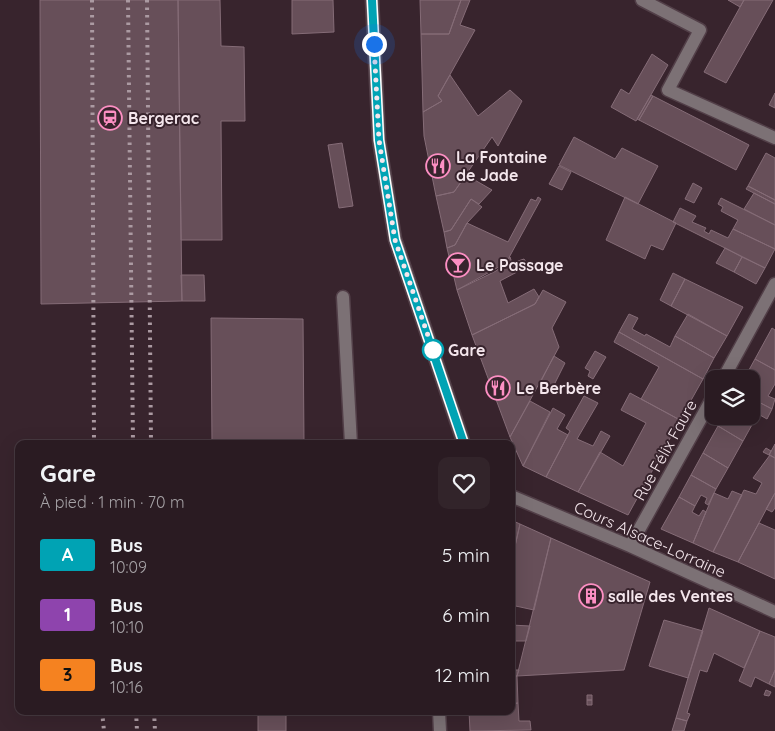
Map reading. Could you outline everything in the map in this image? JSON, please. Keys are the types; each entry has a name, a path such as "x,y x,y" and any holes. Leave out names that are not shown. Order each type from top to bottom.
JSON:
{"street":[{"path":"372,0 379,140 395,240 463,440"},
{"path":"642,0 700,30 668,90 775,138"},
{"path":"728,370 775,284"},
{"path":"343,297 351,440"},
{"name":"Rue Félix Faure","path":"630,546 705,411"},
{"name":"Cours Alsace-Lorraine","path":"515,498 630,546 775,612"},
{"path":"439,715 440,731"}],"building":[{"path":"40,0 178,0 182,301 41,304"},
{"name":"Bergerac","path":"178,0 220,0 221,46 244,47 245,121 221,121 222,240 181,240"},
{"path":"292,0 333,0 334,32 292,34"},
{"path":"420,0 461,0 449,34 421,34"},
{"path":"461,0 470,0 460,25 475,30 438,96 442,101 423,112 421,34 449,34"},
{"path":"728,0 744,0 740,7"},
{"path":"744,0 773,0 726,83 704,72"},
{"path":"652,54 668,65 636,121 611,107 621,89 629,94"},
{"path":"450,75 478,116 510,90 522,101 498,146 492,137 454,192 436,196 424,136 423,112 442,101 438,96"},
{"path":"775,93 775,108 769,105"},
{"path":"651,95 653,96 639,120 637,119"},
{"path":"653,96 749,145 736,170 639,120"},
{"path":"574,137 615,159 622,148 658,166 638,204 559,165"},
{"path":"342,143 353,206 339,208 328,145"},
{"path":"766,153 775,158 775,200 748,186"},
{"path":"559,166 571,172 562,190 549,184"},
{"path":"466,175 492,190 479,204 471,199 451,230 444,232 436,196 454,192"},
{"path":"693,183 702,188 694,203 685,199"},
{"path":"748,186 775,200 775,204 746,189"},
{"path":"754,193 775,204 775,225 744,209"},
{"path":"538,197 541,199 506,263 457,290 447,248 455,245 467,223 508,242 531,199 536,201"},
{"path":"625,197 676,223 663,250 651,245 645,259 606,240"},
{"path":"721,198 775,225 775,249 733,229 738,220 721,211 723,207 718,204"},
{"path":"471,199 482,207 467,223 455,245 447,248 444,232 451,230"},
{"path":"680,208 696,216 692,222 706,228 704,231 709,234 711,230 728,238 733,229 775,249 765,268 673,222"},
{"path":"725,248 742,257 734,272 716,263"},
{"path":"510,257 512,263 524,259 526,262 517,272 500,281 508,303 534,289 539,297 535,304 472,335 457,290 496,271"},
{"path":"742,257 765,268 756,284 734,272"},
{"path":"673,273 685,279 671,306 660,300"},
{"path":"181,275 204,275 205,301 182,301"},
{"path":"685,279 743,307 727,336 671,306"},
{"path":"543,290 566,302 552,328 559,347 510,437 472,335 535,304"},
{"path":"629,314 638,318 632,329 645,336 646,334 670,347 675,336 714,358 708,370 705,370 703,379 619,332"},
{"path":"688,314 727,336 714,358 675,336"},
{"path":"211,318 303,319 304,440 212,440"},
{"path":"772,328 775,330 775,370 755,359"},
{"path":"619,332 703,379 680,420 641,399 659,367 614,342"},
{"path":"595,351 606,357 593,379 588,376 590,371 585,368"},
{"path":"554,356 565,363 551,391 539,385"},
{"path":"755,359 775,370 775,384 768,396 775,399 772,409 760,403 760,370 749,370"},
{"path":"630,393 680,420 628,515 578,492 600,452 623,466 646,423 621,410"},
{"path":"584,396 598,403 577,439 593,446 601,431 610,436 578,492 546,477 570,431 566,428"},
{"path":"530,401 550,412 523,466 515,448 515,440 511,440 510,437"},
{"path":"760,403 772,409 767,419 760,415"},
{"path":"553,408 565,415 557,429 568,435 546,477 523,466"},
{"path":"718,425 752,425 743,441"},
{"path":"718,426 743,441 728,468 703,453"},
{"path":"775,444 775,458 769,455"},
{"path":"766,448 771,451 769,455 763,452"},
{"path":"703,453 728,468 716,489 691,475"},
{"path":"770,455 775,458 775,493 738,562 713,552 744,490 756,494 762,483 753,478"},
{"path":"691,475 716,489 708,505 705,503 707,498 701,495 695,506 679,497"},
{"path":"732,491 742,495 713,552 693,543 714,493 728,499"},
{"path":"775,493 775,508 772,512 766,509"},
{"path":"679,497 695,506 692,512 699,516 703,510 706,512 693,543 661,529"},
{"path":"515,522 520,524 515,546"},
{"path":"759,523 775,530 775,579 738,562"},
{"path":"520,524 551,538 534,610 515,606 515,546"},
{"name":"salle des Ventes","path":"551,538 650,582 624,670 517,676"},
{"path":"709,608 760,631 744,668 714,653 707,672 700,670 687,713 690,714 687,721 676,718"},
{"path":"664,620 703,631 688,678 649,666"},
{"path":"515,625 530,626 526,641 515,641"},
{"path":"760,631 775,637 775,670 769,684 755,677 751,687 739,681"},
{"path":"515,670 519,670 517,676 515,676"},
{"path":"775,670 775,687 769,684"},
{"path":"515,676 517,676 518,703 515,703"},
{"path":"766,690 771,692 769,696 764,695"},
{"path":"587,695 592,695 592,700 587,700"},
{"path":"587,700 592,700 592,705 587,705"},
{"path":"515,703 518,703 519,721 530,721 531,730 470,731 469,715 515,715"},
{"path":"258,715 286,715 286,731 258,731"},
{"path":"676,718 687,721 684,731 672,731"}],"railway":[{"path":"92,0 94,440"},
{"path":"128,0 133,440"},
{"path":"147,0 151,440"},
{"path":"102,715 104,731"},
{"path":"136,715 137,731"},
{"path":"154,715 155,731"}],"bus line":[{"name":"A","path":"372,0 379,140 395,240 463,440"}],"place":[{"name":"Bergerac","path":"110,118"},
{"name":"La Fontaine de Jade","path":"438,166"},
{"name":"Le Passage","path":"458,265"},
{"name":"Gare","path":"433,350"},
{"name":"Le Berbère","path":"498,388"},
{"name":"salle des Ventes","path":"591,596"}],"route":[{"path":"374,44 379,140 395,240 433,352 433,350"}]}
